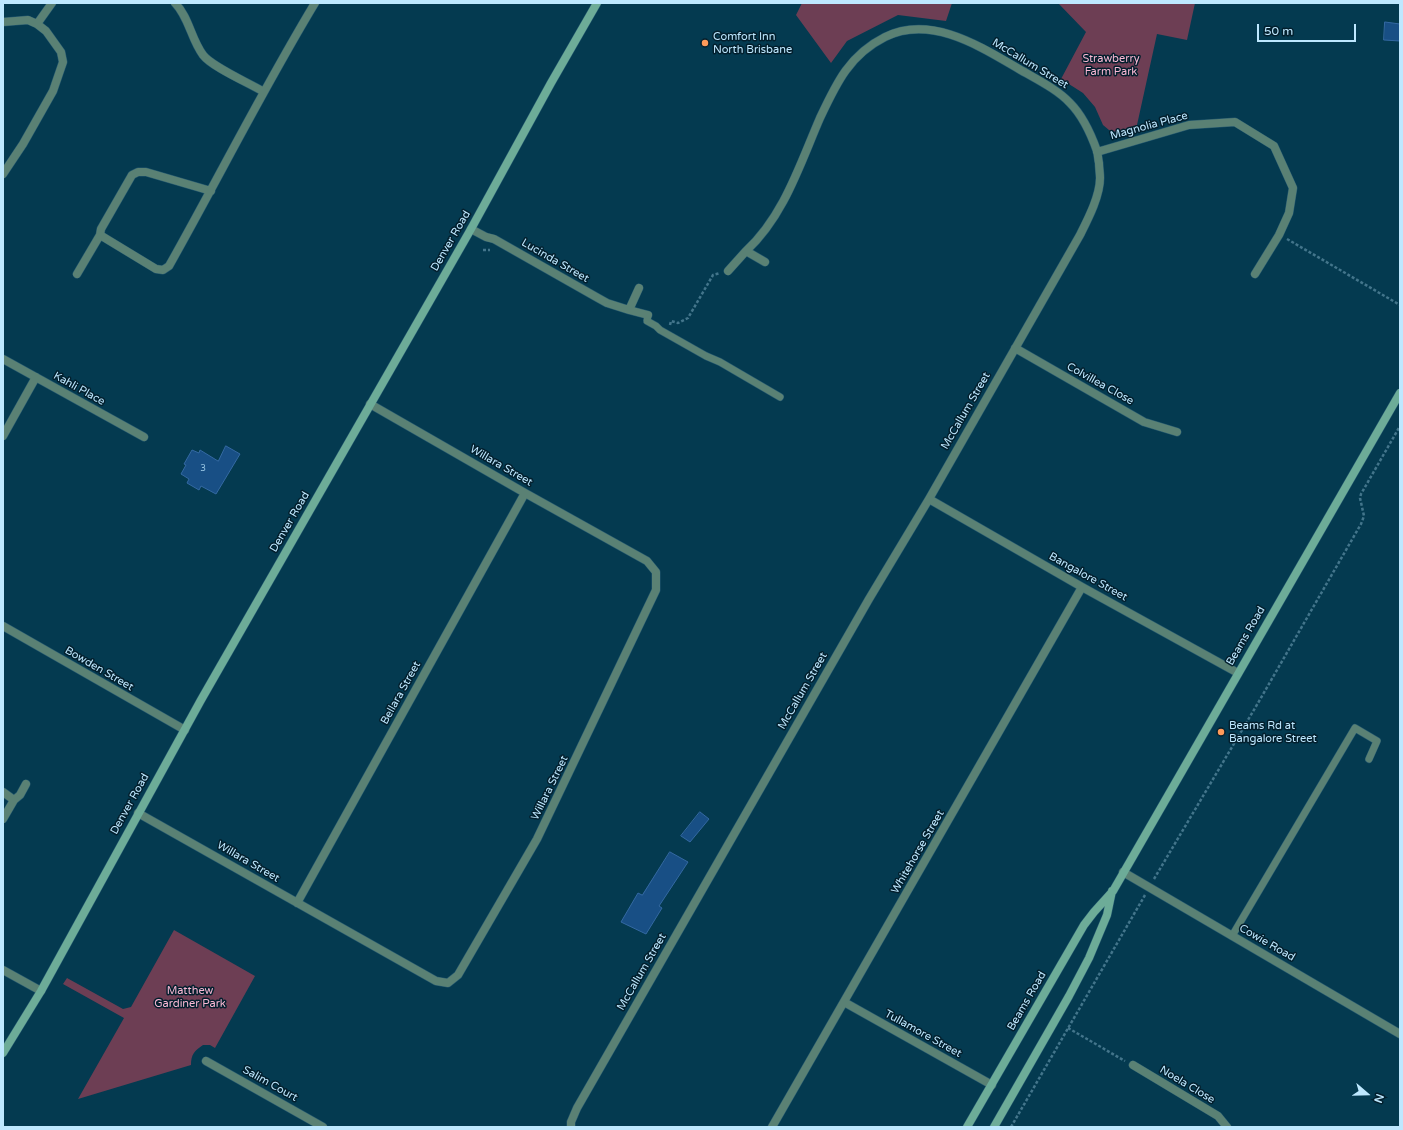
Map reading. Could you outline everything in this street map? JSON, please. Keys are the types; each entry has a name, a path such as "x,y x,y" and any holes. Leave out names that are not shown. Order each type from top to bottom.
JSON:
{"street":[{"path":"37,24 52,3"},
{"path":"174,3 182,11 203,55 212,63 264,92"},
{"name":"Denver Road","path":"3,1053 41,991 138,813 471,229 597,3"},
{"path":"100,235 156,269 163,270 169,266 313,4"},
{"path":"3,22 28,20 37,24 46,31 61,52 63,62 53,91 23,144 3,174"},
{"name":"McCallum Street","path":"571,1127 571,1122 585,1094 869,599 929,499 1014,348 1077,242 1094,206 1100,179 1097,152 1082,118 1070,102 1044,83 981,48 961,38 927,30 908,30 887,36 866,48 843,72 793,181 776,214 759,239 746,250 728,271"},
{"name":"Magnolia Place","path":"1097,152 1189,125 1235,122 1274,146 1294,188 1289,213 1279,234 1255,274"},
{"path":"77,274 132,175 138,172 146,172 211,190"},
{"name":"Lucinda Street","path":"471,229 486,237 494,239 607,303 648,315"},
{"path":"746,250 765,262"},
{"path":"630,310 639,288"},
{"name":"Colvillea Close","path":"1014,348 1144,422 1177,432"},
{"name":"Kahli Place","path":"3,359 144,437"},
{"path":"3,436 36,377"},
{"name":"Beams Road","path":"967,1127 1084,925 1112,891 1400,393"},
{"name":"Willara Street","path":"138,813 436,981 448,983 458,975 537,839 656,590 656,572 647,561 370,404"},
{"name":"Bellara Street","path":"297,903 525,493"},
{"name":"Bangalore Street","path":"929,499 1082,587 1238,673"},
{"name":"Whitehorse Street","path":"772,1127 1082,587"},
{"name":"Bowden Street","path":"3,626 185,730"},
{"path":"3,819 14,800 20,795 26,784"},
{"path":"3,792 14,800"},
{"name":"Cowie Road","path":"1123,872 1400,1034"},
{"name":"Beams Road","path":"994,1127 1069,996 1088,958 1107,916 1112,891"},
{"path":"3,970 41,991"},
{"name":"Tullamore Street","path":"844,1002 992,1085"},
{"name":"Salim Court","path":"206,1061 323,1127"},
{"name":"Noela Close","path":"1133,1065 1218,1116 1227,1127"}],"lane":[{"path":"648,315 647,321 660,330 706,356 720,362 780,398"},
{"path":"1232,936 1355,728 1377,741 1369,759"}],"path":[{"path":"1279,234 1400,305"},
{"path":"656,326 670,325 671,321 678,323 688,318 713,275 728,271"},
{"path":"1011,1127 1361,524 1364,516 1360,498 1361,494 1400,426"},
{"path":"1068,1028 1133,1065"}],"green space":[{"path":"802,3 952,3 946,21 898,15 847,41 831,63 796,15"},
{"name":"Strawberry Farm Park","path":"1058,3 1195,3 1187,40 1157,34 1137,125 1116,132 1109,130 1103,125 1095,107 1083,93 1061,79 1086,32"},
{"name":"Matthew Gardiner Park","path":"174,930 255,976 215,1048 210,1045 203,1045 200,1047 192,1056 191,1065 78,1099 124,1018 63,984 67,978 123,1009 131,1007"}],"building":[{"path":"1385,22 1400,24 1400,41 1384,40"},
{"path":"226,446 240,454 216,494 201,486 199,490 187,483 189,479 181,474 186,465 184,464 192,450 199,453 200,450 218,461"},
{"path":"700,812 709,819 690,842 681,836"},
{"path":"670,852 688,862 659,906 662,908 646,934 621,922 638,893 642,895"}],"place":[{"name":"Comfort Inn North Brisbane","path":"705,43"},
{"name":"Beams Rd at Bangalore Street","path":"1221,732"}]}
